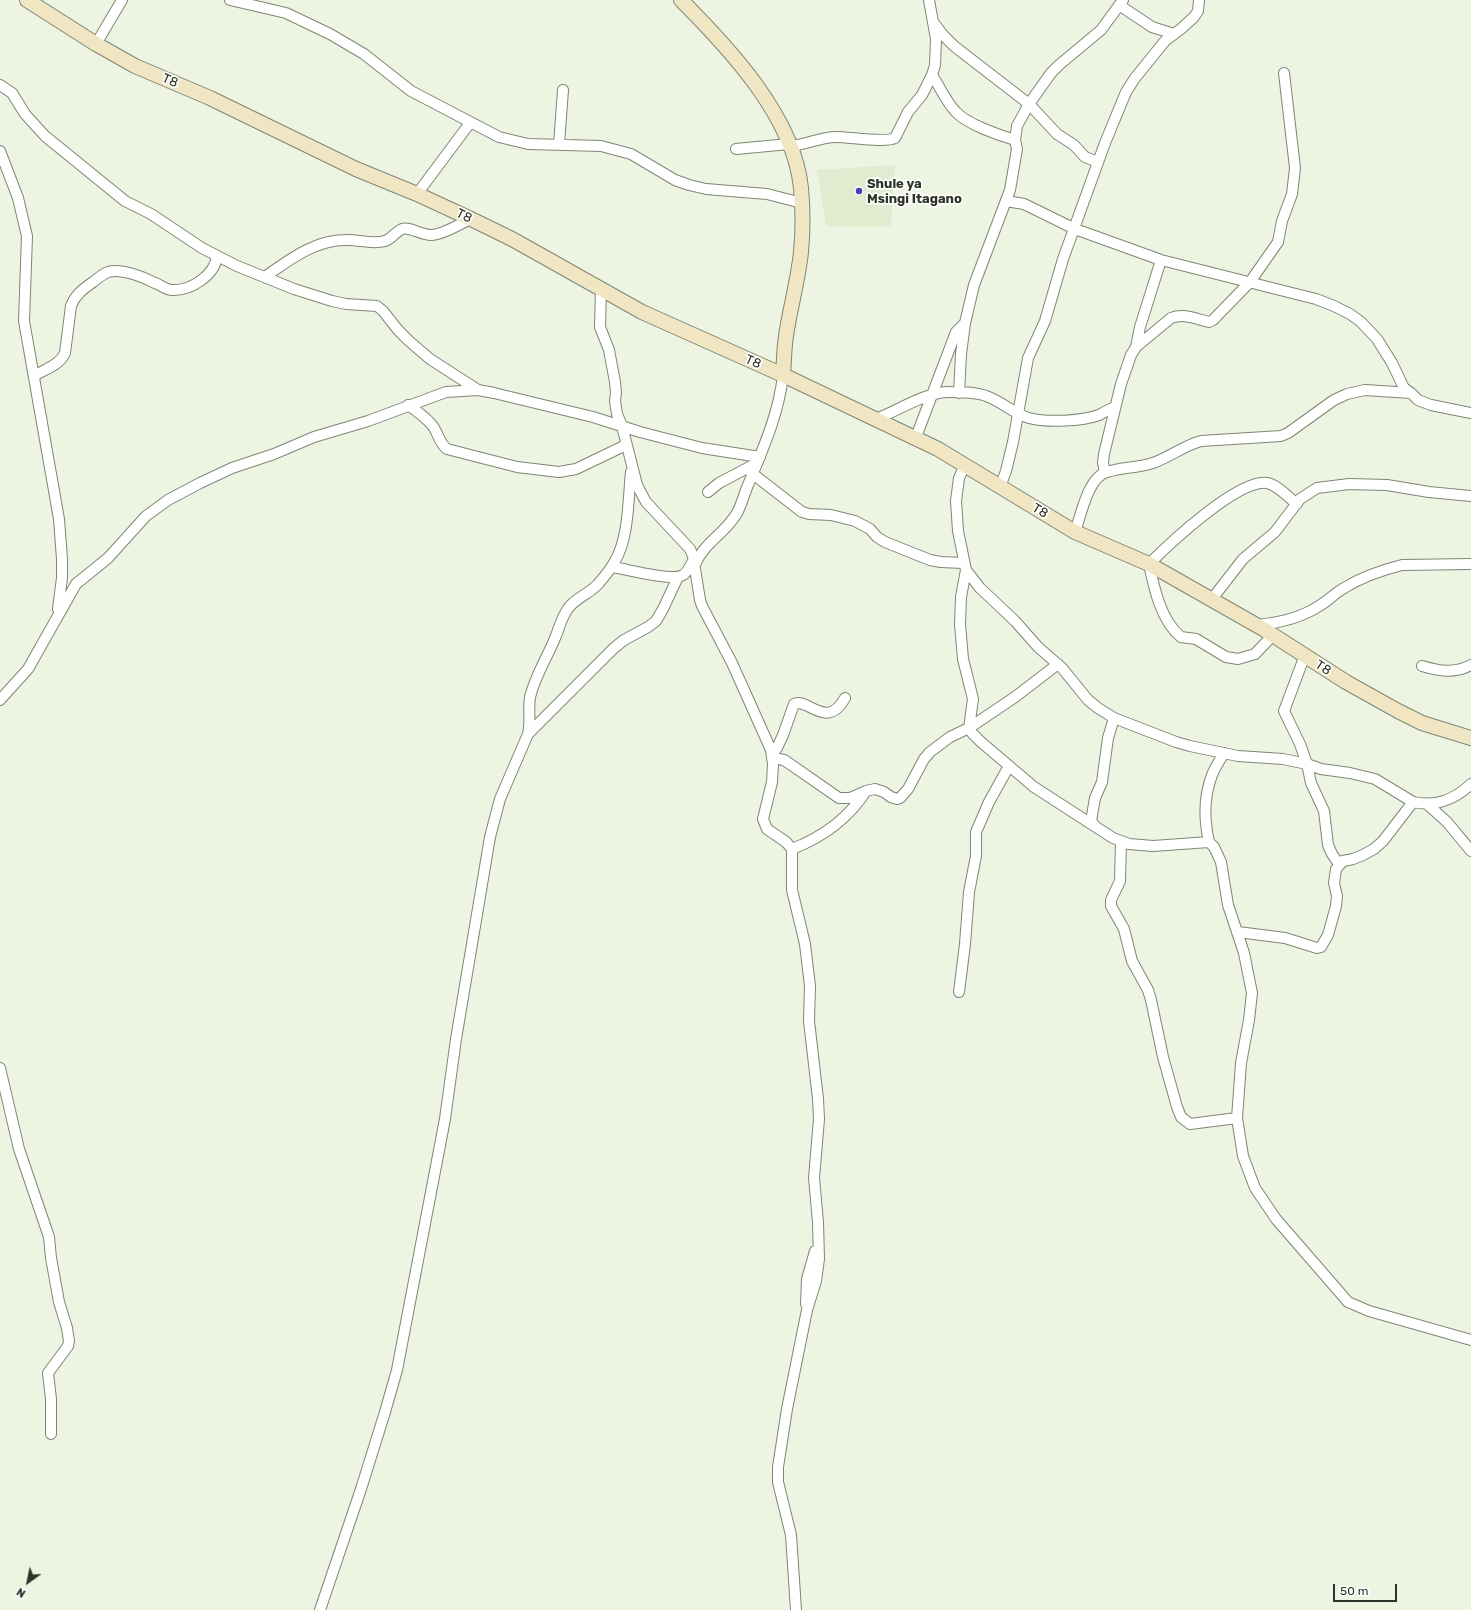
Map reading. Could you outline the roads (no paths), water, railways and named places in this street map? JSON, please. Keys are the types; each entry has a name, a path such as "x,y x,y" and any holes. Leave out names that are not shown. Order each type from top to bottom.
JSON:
{"street":[{"name":"T8","path":"27,0 96,44 141,69 210,98 334,159 417,194 471,219 512,239 642,312 783,375 916,437 1075,532 1149,564 1212,599 1257,625 1346,682 1398,712 1422,723 1471,738"},
{"path":"96,44 122,0"},
{"path":"230,0 286,13 330,34 364,54 411,91 499,137 542,145 591,145 620,150 639,158 675,180 689,186 706,189 753,192 802,203"},
{"path":"528,734 614,648 624,640 656,621 681,575 724,530 737,513 753,474 778,403 783,375 785,336 800,258 802,203 798,174 790,145 778,120 753,81 736,59 681,0"},
{"path":"736,149 806,144 829,137 892,139 897,134 908,112 922,95 932,75 936,39 929,0"},
{"path":"1000,487 1010,456 1028,358 1045,321 1074,229 1098,162 1126,92 1165,41 1198,11 1199,0"},
{"path":"959,393 961,354 965,323 974,285 1010,190 1017,152 1015,140 1017,126 1029,104 1051,73 1101,30 1121,3 1152,27 1174,34"},
{"path":"932,21 954,46 1029,104 1057,134 1074,145 1085,157 1098,162"},
{"path":"1136,347 1171,318 1185,316 1209,322 1213,320 1250,282 1278,242 1282,221 1292,194 1294,180 1294,156 1287,108 1284,73"},
{"path":"932,75 950,105 957,113 988,130 1015,140"},
{"path":"0,85 12,93 25,114 45,136 117,195 151,214 202,248 217,256 294,289 346,304 377,306 403,335 430,359 478,390"},
{"path":"559,145 563,90"},
{"path":"417,194 470,122"},
{"path":"0,151 18,198 27,236 24,321 61,536 62,578 57,617"},
{"path":"1006,201 1024,204 1037,209 1074,229 1161,260 1316,299 1350,314 1361,322 1377,339 1392,363 1404,388 1418,400 1431,405 1471,413"},
{"path":"266,276 294,257 321,244 344,240 378,242 393,237 402,229 425,234 437,234 471,219"},
{"path":"34,376 59,362 63,358 73,300 79,293 98,278 109,272 121,272 149,279 164,288 172,290 181,289 205,278 212,270 217,256"},
{"path":"1105,472 1103,463 1104,454 1115,407 1126,367 1136,347 1140,327 1161,260"},
{"path":"601,289 600,327 610,355 616,392 615,401 617,414 622,426 637,485 642,497 690,550 695,562 702,606 732,663 769,743 772,756 772,782 763,819 767,829 786,842 792,849 791,882 807,959 810,986 809,1021 817,1081 818,1119 814,1178 818,1222 819,1259 816,1281 807,1310 787,1409 778,1467 778,1482 791,1535 796,1610"},
{"path":"916,437 956,332 965,323"},
{"path":"0,700 28,669 70,593 81,579 108,558 143,520 168,500 232,468 274,454 314,437 368,421 446,392 478,390 538,403 702,448 758,460"},
{"path":"1075,532 1092,484 1105,472 1153,463 1192,443 1201,441 1281,436 1288,433 1330,402 1347,394 1365,390 1411,393"},
{"path":"876,419 931,395 949,392 985,395 1018,414 1030,418 1056,420 1071,419 1098,415 1115,407"},
{"path":"408,405 420,413 433,426 443,445 447,449 522,468 567,472 626,445"},
{"path":"708,492 719,483 758,460"},
{"path":"965,465 959,478 956,501 957,524 965,566 961,597 960,624 963,659 973,698 973,709 969,728"},
{"path":"320,1610 361,1489 397,1370 445,1119 456,1039 490,837 500,800 528,734 530,727 529,707 533,688 564,615 572,604 593,590 612,567 620,552 624,537 632,466"},
{"path":"753,474 802,512 837,516 855,521 870,529 877,537 886,542 930,560 965,566 980,588 1015,621 1038,647 1058,664 1088,700 1114,718 1176,742 1238,756 1283,759 1307,764 1321,769 1350,773 1375,779 1413,802 1427,804 1445,802 1457,796 1471,784"},
{"path":"1273,635 1255,654 1238,659 1226,656 1196,639 1181,637 1170,627 1155,592 1149,564 1190,525 1230,497 1254,485 1268,483 1297,504"},
{"path":"1212,599 1243,558 1275,532 1297,504 1306,495 1317,488 1349,484 1396,486 1429,492 1471,496"},
{"path":"1257,625 1277,623 1304,614 1319,607 1344,588 1356,582 1402,565 1471,564"},
{"path":"612,567 663,576 681,575 698,585"},
{"path":"1304,656 1284,711 1300,744 1307,764 1311,783 1324,810 1328,845 1339,864"},
{"path":"772,756 784,760 839,798 850,798 875,789 897,799 900,798 908,789 924,759 930,752 950,736 969,728 1015,697 1058,664"},
{"path":"1422,666 1445,672 1471,665"},
{"path":"772,756 784,735 794,704 801,703 815,710 830,712 836,709 845,698"},
{"path":"1096,827 1091,821 1095,798 1102,782 1108,738 1114,718"},
{"path":"969,728 981,742 1041,792 1121,842 1153,846 1209,842"},
{"path":"1224,753 1212,776 1209,787 1206,803 1205,826 1209,842 1214,847 1220,858 1228,905 1248,966 1252,993 1249,1020 1241,1063 1237,1118 1243,1156 1255,1188 1276,1219 1348,1302 1369,1311 1471,1340"},
{"path":"959,992 969,892 976,856 976,832 989,802 1009,766"},
{"path":"792,849 829,831 851,811 866,791"},
{"path":"1238,932 1285,938 1317,948 1321,947 1328,934 1336,906 1334,878 1339,864 1343,861 1363,855 1384,841 1413,802"},
{"path":"1427,804 1447,822 1471,851"},
{"path":"1121,842 1120,880 1111,900 1111,906 1124,930 1132,961 1148,990 1163,1057 1181,1117 1190,1124 1237,1118"},
{"path":"0,1068 19,1149 49,1237 51,1258 59,1302 67,1328 69,1341 68,1346 48,1373 51,1398 50,1434"}],"place":[{"name":"Shule ya Msingi Itagano","path":"859,191"}]}
